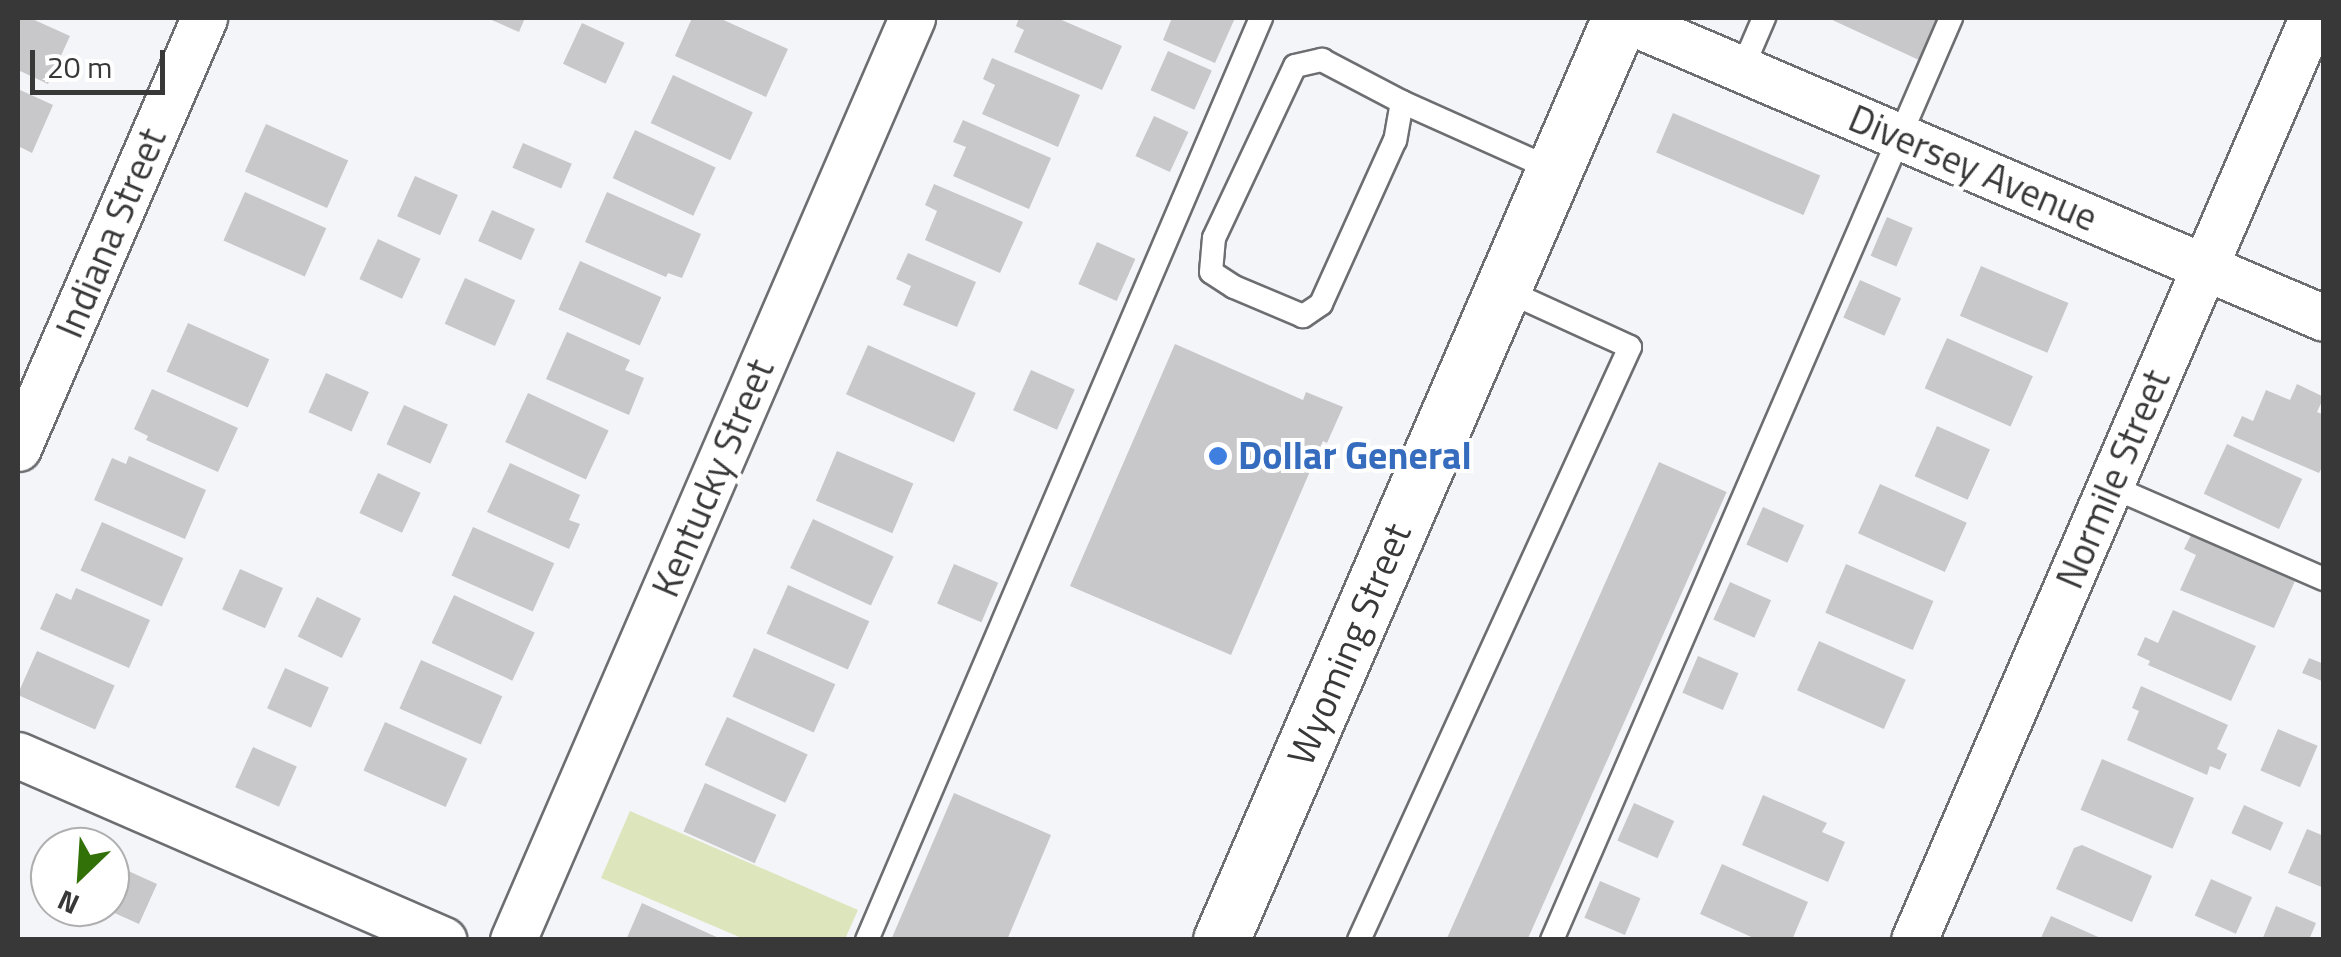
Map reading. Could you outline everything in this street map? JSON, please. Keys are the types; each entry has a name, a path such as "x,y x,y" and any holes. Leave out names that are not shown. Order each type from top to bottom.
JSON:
{"street":[{"name":"Indiana Street","path":"18,448 204,18"},
{"name":"Kentucky Street","path":"513,940 912,18"},
{"name":"Diversey Avenue","path":"1621,18 2324,318"},
{"name":"Wyoming Street","path":"1221,940 1621,18"},
{"name":"Normile Street","path":"1914,940 2312,18"},
{"path":"18,755 444,940"}],"lane":[{"path":"867,940 1261,18"},
{"path":"1742,69 1764,18"},
{"path":"1552,940 1952,18"},
{"path":"1402,102 1395,140 1321,304 1303,316 1234,287 1212,272 1214,238 1295,66 1322,60 1402,102 1554,170"},
{"path":"1359,940 1630,347 1502,289"},
{"path":"2110,486 2324,579"}],"green space":[{"path":"630,811 858,910 845,939 744,939 601,878"}],"building":[{"path":"18,18 30,18 70,36 48,84 18,70"},
{"path":"487,18 525,18 519,32"},
{"path":"692,18 719,18 788,49 766,97 675,56"},
{"path":"1019,18 1057,18 1122,46 1102,90 1014,52 1024,30 1016,26"},
{"path":"1172,18 1235,18 1215,63 1163,40"},
{"path":"1828,18 1937,18 1919,60"},
{"path":"582,23 625,43 606,84 563,64"},
{"path":"1168,51 1212,71 1194,110 1151,90"},
{"path":"992,58 1080,95 1058,147 982,114 995,85 983,79"},
{"path":"673,75 753,112 730,160 651,123"},
{"path":"18,89 53,105 32,153 18,146"},
{"path":"1673,113 1820,176 1803,215 1656,153"},
{"path":"1154,116 1188,132 1170,172 1135,156"},
{"path":"963,120 1051,158 1029,209 953,176 966,147 953,142"},
{"path":"266,124 348,161 327,208 245,172"},
{"path":"635,130 716,168 693,216 613,178"},
{"path":"523,143 572,164 561,189 512,168"},
{"path":"415,176 458,195 440,235 397,216"},
{"path":"934,184 1023,222 1000,273 925,240 937,211 925,205"},
{"path":"245,192 326,228 305,277 223,240"},
{"path":"607,192 701,234 682,278 668,273 666,277 585,242"},
{"path":"492,210 535,229 521,260 478,241"},
{"path":"1887,217 1913,228 1896,267 1871,256"},
{"path":"378,239 421,259 402,299 359,279"},
{"path":"1097,242 1135,259 1117,301 1078,284"},
{"path":"908,253 976,282 957,327 903,305 911,286 896,279"},
{"path":"580,261 661,297 640,346 558,309"},
{"path":"1981,266 2068,303 2047,353 1960,316"},
{"path":"465,278 515,300 495,346 445,324"},
{"path":"1860,280 1901,298 1884,336 1843,317"},
{"path":"188,323 269,359 248,408 166,371"},
{"path":"567,332 630,360 625,370 644,378 629,415 546,379"},
{"path":"1947,338 2033,376 2011,426 1925,388"},
{"path":"1175,344 1303,400 1306,392 1343,407 1327,443 1323,441 1231,655 1070,586"},
{"path":"868,345 976,393 954,442 846,394"},
{"path":"1031,370 1075,390 1057,430 1013,410"},
{"path":"326,373 369,392 351,431 309,412"},
{"path":"2297,384 2324,397 2317,412 2324,415 2324,464 2319,473 2233,436 2242,416 2253,421 2266,390 2290,400"},
{"path":"152,389 238,428 218,472 146,440 148,436 134,429"},
{"path":"528,393 609,431 586,480 505,442"},
{"path":"404,405 448,425 430,464 387,444"},
{"path":"1937,426 1990,450 1968,500 1915,476"},
{"path":"2227,444 2302,479 2279,529 2204,494"},
{"path":"837,451 913,483 892,533 816,501"},
{"path":"129,456 206,490 185,539 94,500 112,458 126,464"},
{"path":"1659,462 1727,492 1527,940 1447,937"},
{"path":"510,463 580,495 569,520 580,524 569,549 487,512"},
{"path":"378,473 421,493 402,533 359,513"},
{"path":"1880,484 1967,523 1945,572 1858,533"},
{"path":"1763,507 1804,525 1787,563 1746,544"},
{"path":"813,519 894,557 871,606 790,568"},
{"path":"102,522 183,558 162,607 80,570"},
{"path":"473,527 554,563 533,612 451,575"},
{"path":"2191,535 2295,581 2274,628 2180,590 2196,555 2184,549"},
{"path":"954,564 998,583 981,622 937,604"},
{"path":"1846,564 1933,601 1913,650 1825,613"},
{"path":"240,569 283,588 265,628 222,609"},
{"path":"1730,582 1771,600 1754,638 1713,619"},
{"path":"788,585 869,621 848,670 766,633"},
{"path":"76,588 150,620 129,668 40,629 56,593 71,600"},
{"path":"454,595 535,633 512,681 432,643"},
{"path":"317,597 361,618 342,658 298,637"},
{"path":"2173,610 2256,646 2231,701 2148,665 2150,661 2137,655 2145,637 2158,643"},
{"path":"1819,641 1906,680 1884,729 1797,690"},
{"path":"754,648 835,684 814,733 732,696"},
{"path":"37,651 115,686 95,729 18,695"},
{"path":"1698,656 1739,673 1723,710 1682,693"},
{"path":"2309,658 2324,664 2322,681 2302,673"},
{"path":"421,660 502,696 481,745 399,708"},
{"path":"285,668 329,688 311,728 267,708"},
{"path":"2141,686 2228,725 2217,749 2227,754 2220,770 2210,766 2207,775 2127,740 2139,711 2132,708"},
{"path":"727,717 808,755 785,803 705,765"},
{"path":"385,722 467,759 446,807 363,770"},
{"path":"2278,729 2318,746 2300,787 2260,770"},
{"path":"253,747 297,767 279,807 235,787"},
{"path":"2102,759 2194,798 2173,849 2081,810"},
{"path":"705,783 776,815 755,863 683,831"},
{"path":"954,793 1051,835 1007,940 891,940"},
{"path":"1763,795 1827,823 1822,832 1845,842 1828,882 1742,845"},
{"path":"1634,803 1674,821 1658,858 1617,840"},
{"path":"2244,805 2283,822 2271,851 2231,833"},
{"path":"2307,829 2324,836 2324,888 2288,873"},
{"path":"2082,845 2152,876 2132,922 2056,889 2074,848"},
{"path":"1722,864 1808,902 1792,940 1758,940 1700,914"},
{"path":"130,872 157,884 139,924 130,920"},
{"path":"2211,879 2252,897 2236,934 2195,916"},
{"path":"1600,881 1641,898 1625,935 1584,918"},
{"path":"642,903 723,940 626,940"},
{"path":"2276,906 2316,923 2309,940 2262,940"},
{"path":"2051,916 2105,940 2040,940"}],"place":[{"name":"Dollar General","path":"1218,456"}]}
